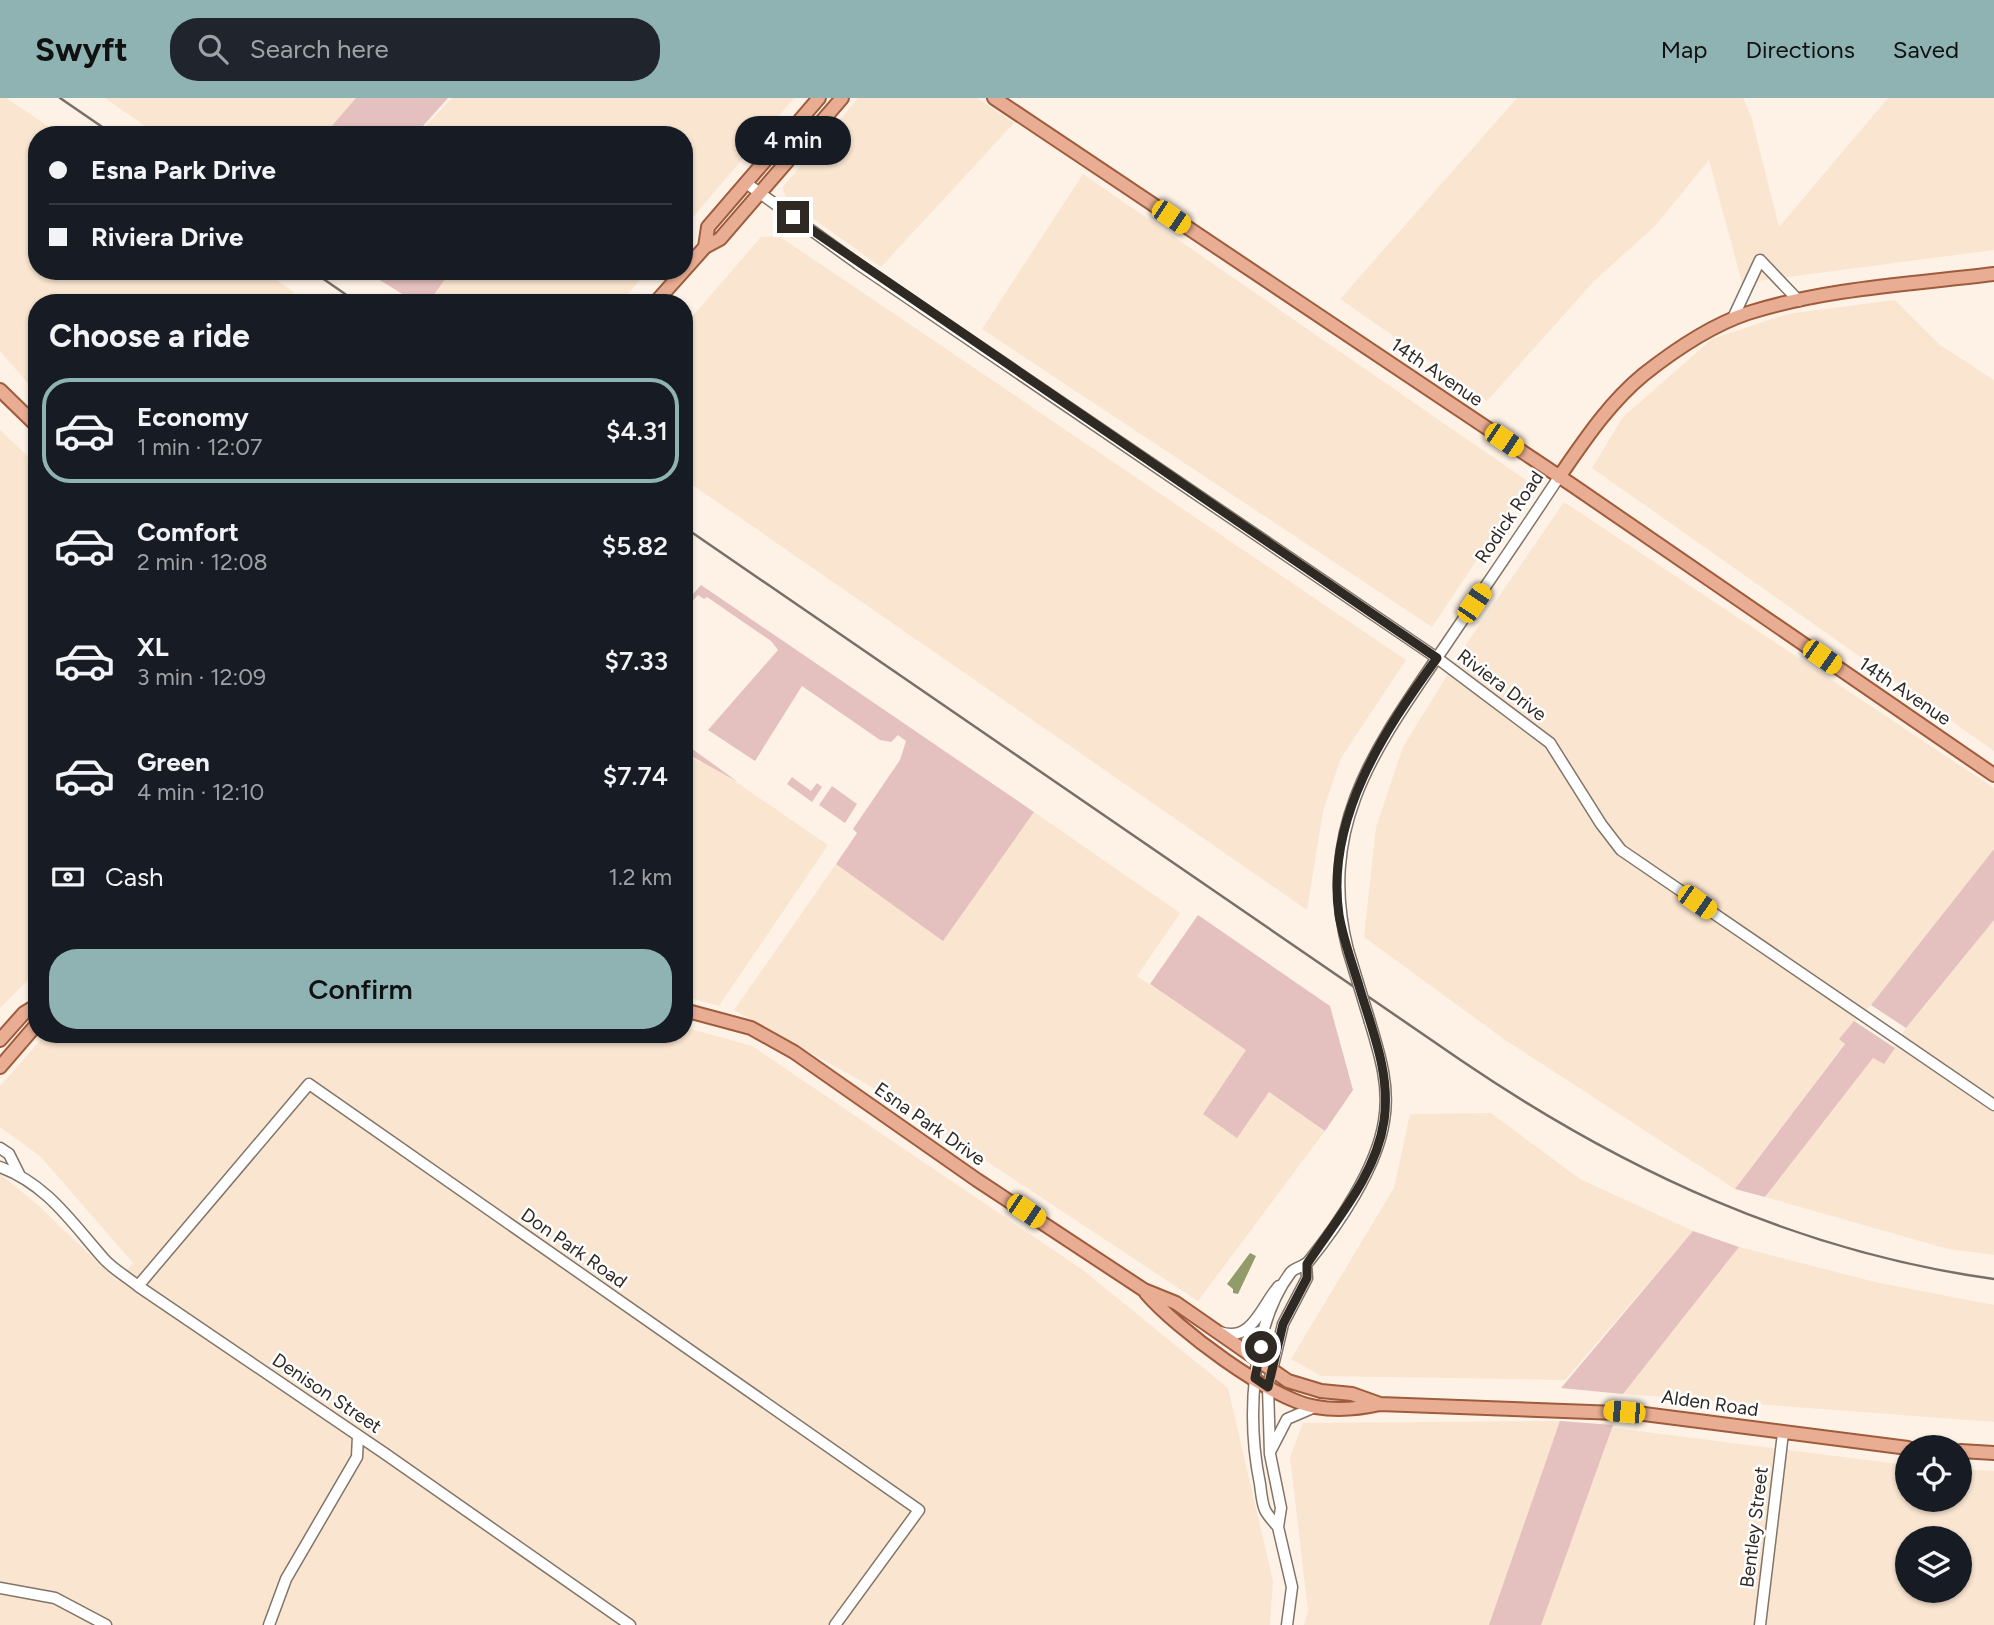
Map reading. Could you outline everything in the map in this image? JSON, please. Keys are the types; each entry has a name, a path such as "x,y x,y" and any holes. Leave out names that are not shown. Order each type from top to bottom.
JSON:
{"main road":[{"path":"705,247 708,227 819,98"},
{"path":"693,260 705,247 720,239 842,98"},
{"name":"14th Avenue","path":"994,98 1559,477 1994,775"},
{"name":"Rodick Road","path":"1559,477 1597,423 1643,375 1697,339 1731,321 1746,314 1822,295 1994,274"},
{"path":"663,294 676,280"},
{"path":"0,390 28,416"},
{"path":"0,1040 28,1010"},
{"name":"Esna Park Drive","path":"693,1012 751,1028 794,1052 977,1180 1144,1290 1176,1303 1270,1370"},
{"path":"0,1067 28,1034"},
{"name":"Esna Park Drive","path":"1144,1290 1165,1315 1255,1378"},
{"name":"Alden Road","path":"1270,1370 1288,1381 1321,1391 1352,1394 1380,1404"},
{"name":"Alden Road","path":"1255,1378 1285,1397 1314,1407 1354,1410 1380,1404 1586,1409 1895,1446"},
{"path":"1972,1452 1994,1453"}],"street":[{"name":"Riviera Drive","path":"746,183 1437,658 1550,743 1601,824 1621,850 1994,1105"},
{"path":"1731,321 1760,260 1798,301"},
{"name":"Rodick Road","path":"1270,1370 1283,1324 1307,1278 1307,1264 1368,1171 1384,1121 1384,1074 1339,916 1337,890 1341,848 1350,813 1374,752 1559,477"},
{"name":"Don Park Road","path":"138,1286 309,1084 919,1510 835,1625"},
{"name":"Denison Street","path":"0,1148 9,1154 19,1174"},
{"name":"Denison Street","path":"0,1167 19,1174 58,1204 106,1262 138,1286 630,1625"},
{"path":"1212,1329 1230,1336 1243,1331 1256,1322 1273,1293 1293,1270 1307,1264"},
{"path":"1279,1527 1265,1510 1255,1460 1252,1419 1255,1378 1268,1321 1293,1270"},
{"path":"1270,1370 1270,1454 1281,1508 1279,1527 1292,1587 1287,1625"},
{"path":"1270,1454 1287,1419 1314,1407"},
{"name":"Bentley Street","path":"1760,1625 1783,1433"},
{"path":"269,1625 286,1579 357,1457 358,1436"},
{"path":"0,1588 55,1598 106,1625"}],"shaded area":[{"path":"0,98 6,98 48,126 28,126 28,280 276,280 294,292 28,294 28,384 0,351"},
{"path":"105,98 356,98 332,126 145,126"},
{"path":"356,98 448,98 423,126 332,126"},
{"path":"452,98 794,98 693,217 693,126 426,126"},
{"path":"858,98 977,98 1014,123 881,267 786,199 783,187"},
{"path":"1517,98 1743,98 1751,116 1779,227 1888,98 1994,98 1994,250 1742,283 1709,160 1654,227 1594,281 1487,401 1340,299"},
{"path":"1083,174 1529,482 1432,627 982,329"},
{"path":"779,236 1406,660 1341,758 1323,811 1307,910 693,485 693,316 761,237"},
{"path":"380,280 445,280 434,294 402,294"},
{"path":"445,280 640,280 628,294 434,294"},
{"path":"1895,300 1940,345 1994,380 1994,751 1592,468 1623,417 1712,339 1787,314"},
{"path":"0,430 28,456 28,980 0,1008"},
{"path":"1564,502 1994,788 1994,849 1871,1005 1839,1039 1845,1043 1735,1189 1505,1040 1364,937 1376,827 1403,747 1467,643"},
{"path":"701,585 1034,812 943,941 836,864 857,833 853,829 900,760 906,741 898,735 891,742 880,740 802,686 755,761 708,730 778,650 771,641 707,597 704,599 698,595 693,600 693,594"},
{"path":"693,749 738,782 693,757"},
{"path":"693,758 701,763 704,760 828,845 719,1006 693,999"},
{"path":"792,777 811,791 817,783 822,787 812,802 787,784"},
{"path":"832,786 857,804 845,823 819,805"},
{"path":"1034,812 1180,913 1137,976 1247,1050 1203,1114 1268,1092 1325,1131 1198,1301 888,1096 734,1010 836,864 943,940"},
{"path":"1994,849 1994,920 1906,1028 1871,1005"},
{"path":"1198,915 1330,1006 1353,1090 1325,1131 1269,1092 1237,1138 1203,1114 1246,1050 1150,984"},
{"path":"1994,920 1994,1255 1948,1249 1765,1197 1873,1058 1884,1064 1906,1028"},
{"path":"1854,1021 1895,1048 1884,1064 1873,1058 1765,1197 1735,1189 1845,1044 1839,1039"},
{"path":"693,1030 752,1046 1083,1270 1228,1388 1273,1581 1270,1625 0,1625 0,1174 38,1205 117,1281 133,1263 41,1157 0,1127 0,1086 38,1043 693,1043"},
{"path":"1491,1113 1580,1179 1693,1231 1565,1380 1321,1376 1291,1359 1394,1188 1410,1114"},
{"path":"1693,1231 1739,1247 1623,1394 1561,1388"},
{"path":"1739,1247 1875,1282 1994,1305 1994,1422 1623,1394"},
{"path":"1250,1253 1256,1256 1238,1294 1233,1293 1233,1289 1227,1284"},
{"path":"1560,1421 1895,1463 1895,1512 1972,1512 1972,1470 1994,1471 1994,1625 1304,1625 1308,1611 1290,1457 1303,1423"},
{"path":"1560,1421 1613,1425 1541,1625 1489,1625"}],"railway":[{"path":"60,98 101,126"},
{"path":"325,280 345,294"},
{"path":"693,533 1462,1061 1586,1138 1716,1201 1783,1227 1851,1249 1994,1279"}],"route":[{"path":"793,217 1437,658 1374,752 1360,783 1341,848 1337,890 1339,916 1384,1074 1384,1121 1377,1149 1353,1196 1307,1264 1307,1278 1283,1324 1268,1387 1255,1378 1261,1347"}]}
